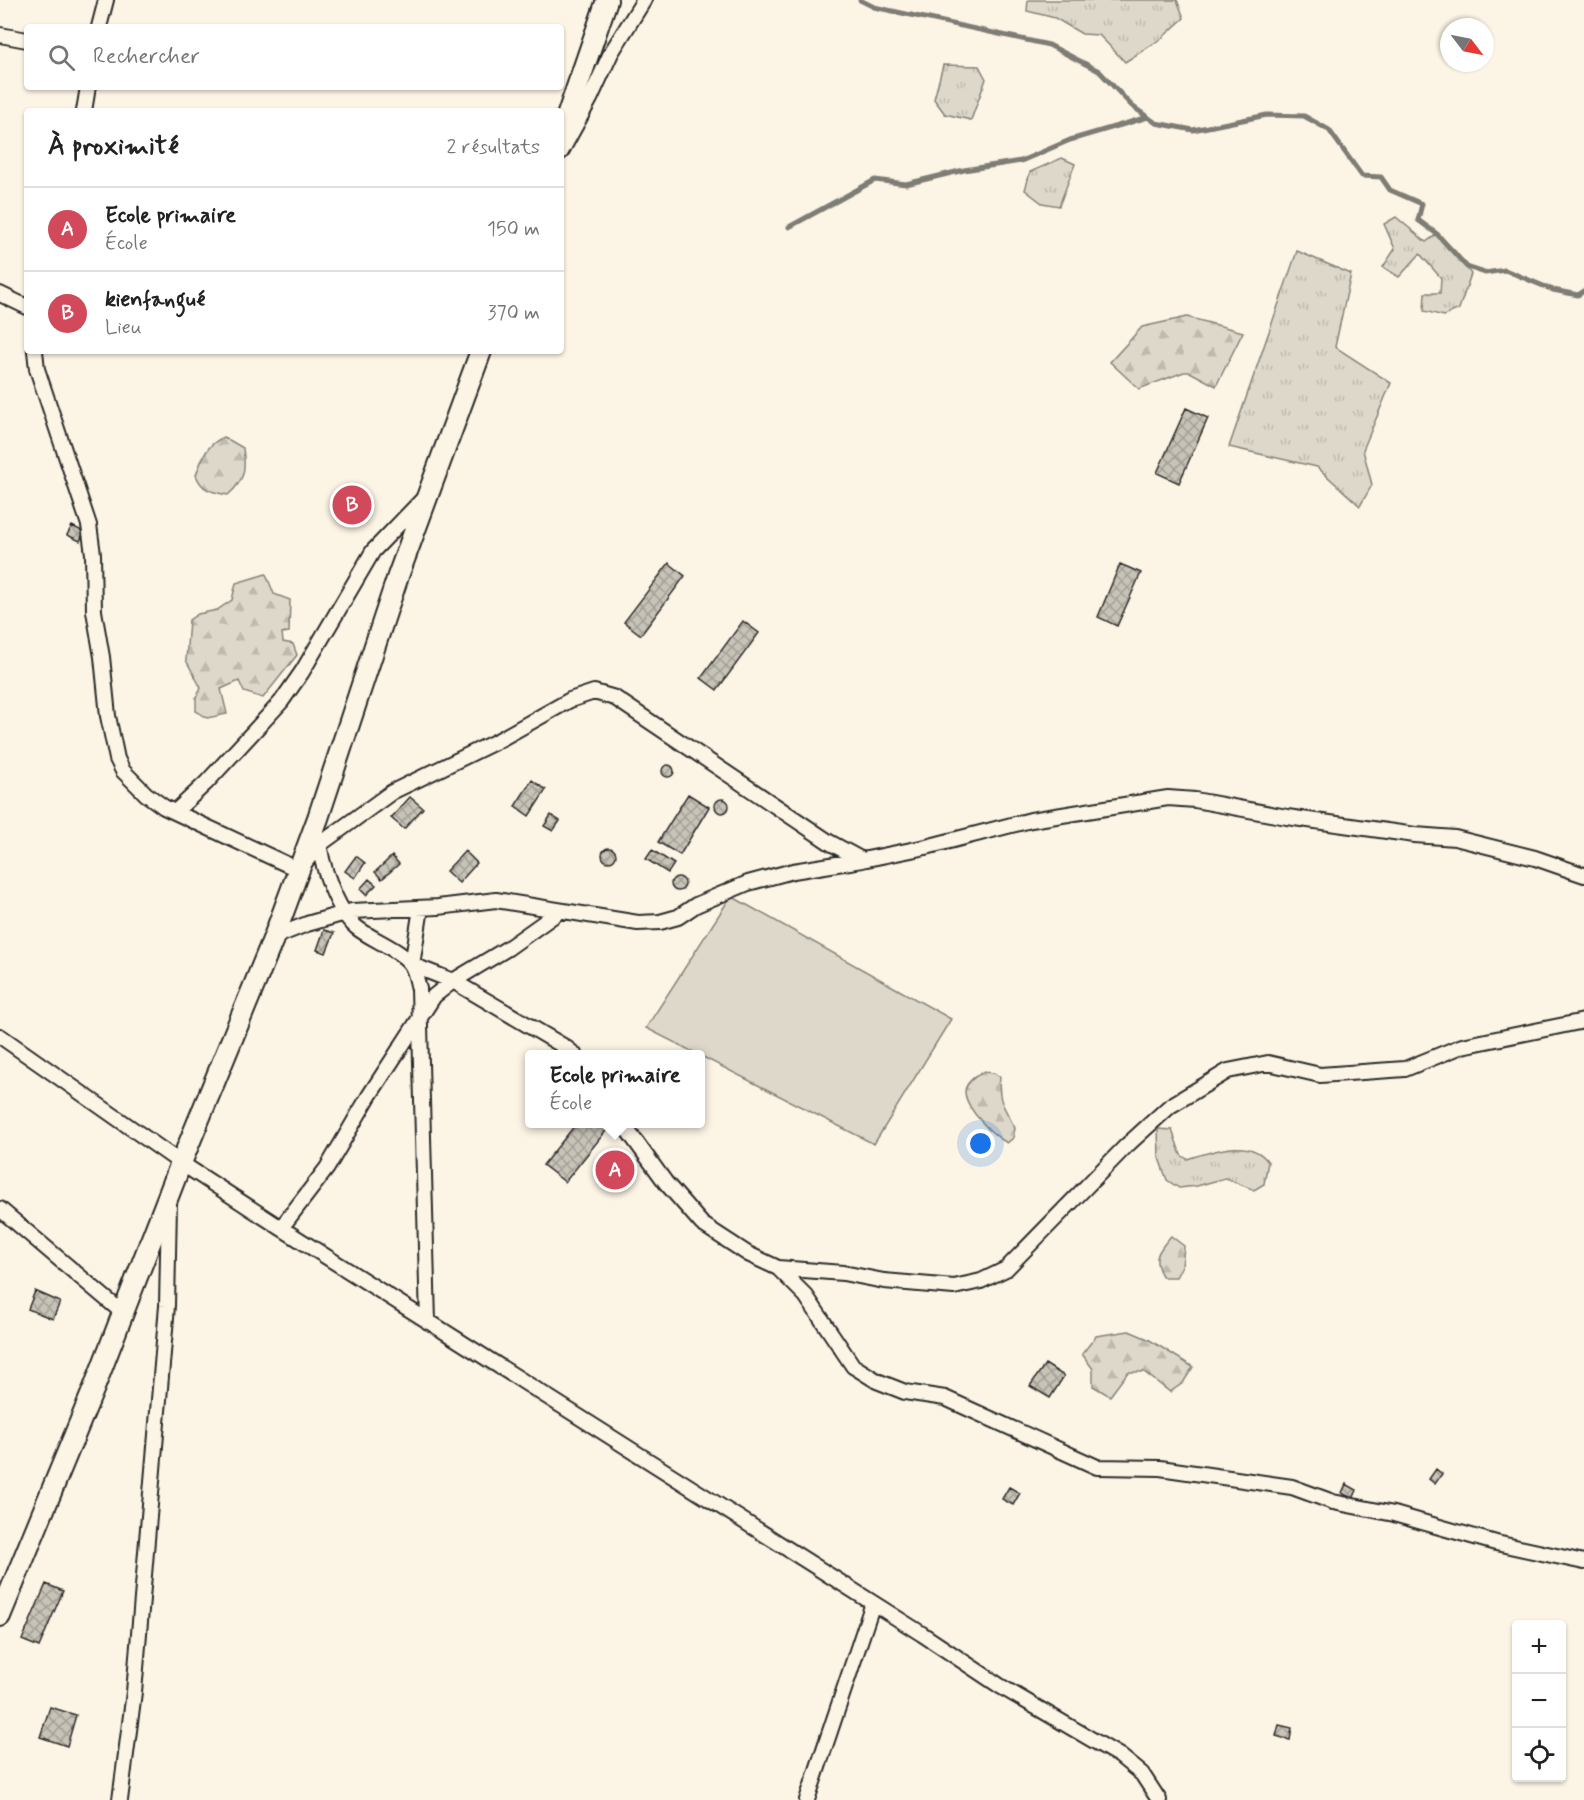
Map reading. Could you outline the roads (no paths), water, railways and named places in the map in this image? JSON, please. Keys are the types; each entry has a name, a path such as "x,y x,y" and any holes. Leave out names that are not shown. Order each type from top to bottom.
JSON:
{"main road":[{"path":"564,125 608,0"},
{"path":"0,1616 181,1163 274,938 318,818 398,576 480,354"}],"street":[{"path":"100,24 106,0"},
{"path":"564,147 591,99 611,53 644,0"},
{"path":"0,35 24,39"},
{"path":"84,108 88,90"},
{"path":"0,294 24,306"},
{"path":"35,354 37,369 89,525 93,554 94,611 102,657 108,716 117,759 123,771 146,794 175,812 298,870 319,845 392,792 497,741 570,700 594,692 615,698 771,804 829,842 862,860"},
{"path":"175,812 206,783 281,702 302,672 373,551 427,496"},
{"path":"274,938 307,924 352,911 421,908 496,900 638,923 660,922 678,917 696,904 748,883 793,871 926,847 1031,820 1168,798 1287,817 1455,838 1535,858 1584,875"},
{"path":"318,818 319,845 328,877 344,914 356,927 395,951 412,965 453,981 568,1050"},
{"path":"421,908 412,965 419,988 421,1018 428,1322"},
{"path":"281,1228 327,1167 369,1096 435,996 453,981 508,948 560,911"},
{"path":"778,1268 843,1273 884,1281 954,1287 981,1281 1006,1269 1125,1147 1170,1106 1228,1071 1268,1063 1320,1076 1405,1069 1462,1046 1584,1021"},
{"path":"0,1036 181,1163 281,1228 1000,1686 1120,1756 1142,1774 1159,1800"},
{"path":"626,1128 666,1183 702,1224 748,1254 778,1268 806,1296 854,1366 877,1381 905,1392 945,1398 1097,1467 1160,1468 1292,1487 1333,1502 1394,1514 1496,1543 1584,1562"},
{"path":"120,1800 134,1692 167,1306 169,1193"},
{"path":"0,1209 123,1313"},
{"path":"807,1800 873,1604"}],"waterway":[{"path":"860,0 874,7 1049,45 1099,71 1132,106 1156,123 1193,130 1267,115 1304,116 1329,130 1362,176 1381,177 1390,190 1422,204 1418,220 1437,234 1467,267 1485,273 1505,270 1553,290 1578,295 1584,291"},
{"path":"789,227 875,180 906,184 964,170 1021,161 1070,140 1148,117"}],"place":[{"name":"kienfangué","path":"352,505"},
{"name":"Ecole primaire","path":"615,1170"}]}
